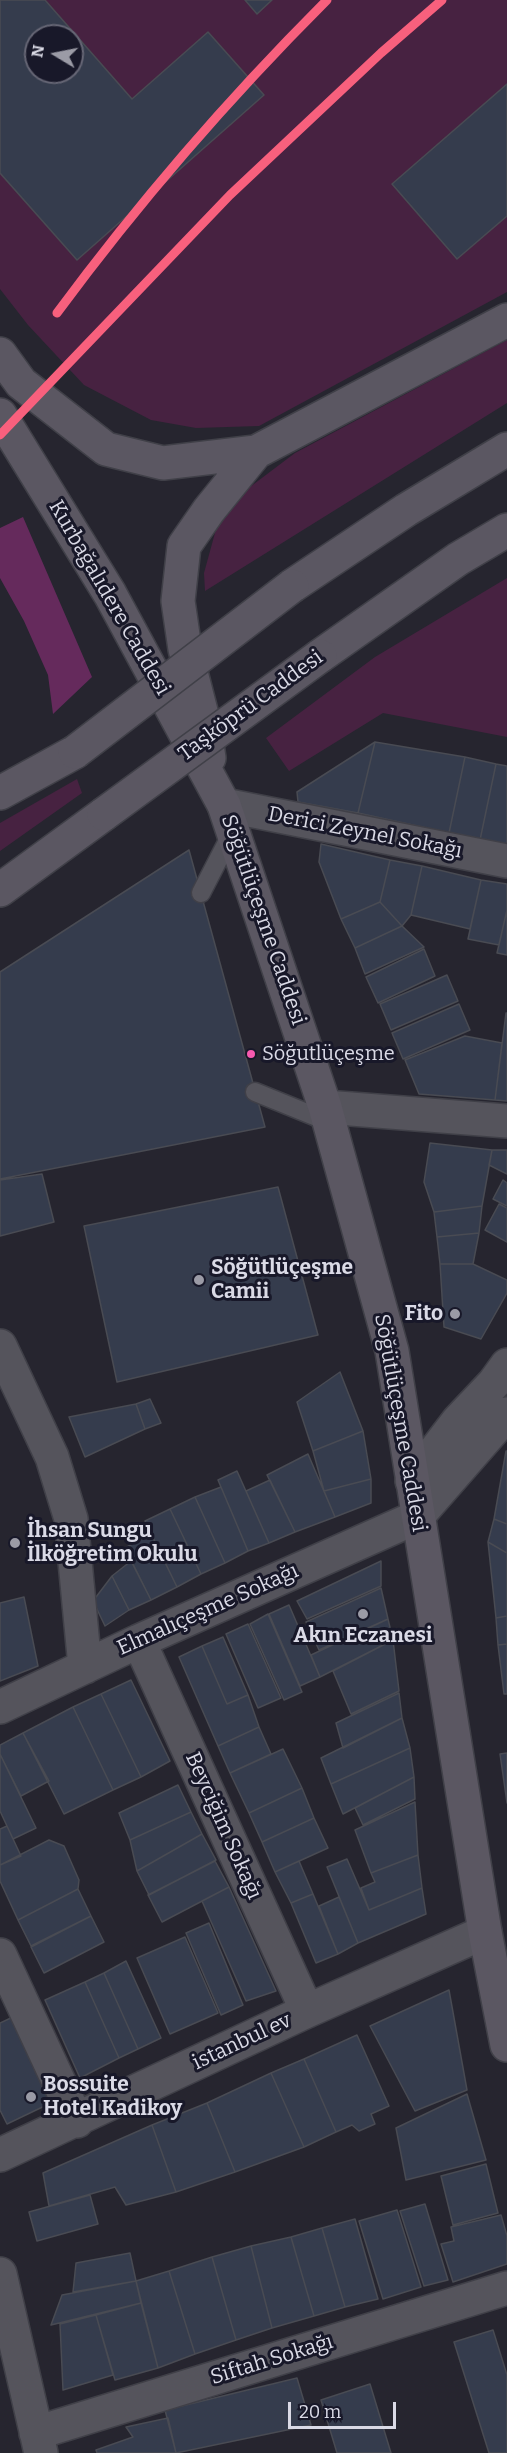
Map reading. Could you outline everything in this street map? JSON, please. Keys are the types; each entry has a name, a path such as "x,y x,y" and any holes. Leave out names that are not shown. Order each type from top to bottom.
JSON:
{"main road":[{"path":"0,354 21,383 106,449 163,463 256,452 507,320"},
{"name":"Kurbağalıdere Caddesi","path":"0,415 110,594 223,807"},
{"path":"0,793 75,752 292,586 405,510 507,449"},
{"path":"223,807 178,601 184,546 209,510 256,452"},
{"name":"Taşköprü Caddesi","path":"0,890 320,656 458,559 507,530"},
{"name":"Söğütlüçeşme Caddesi","path":"223,807 327,1114 392,1351 485,1932 507,2045"}],"street":[{"name":"Derici Zeynel Sokağı","path":"223,807 507,861"},
{"path":"327,1114 507,1121"},
{"path":"0,1346 52,1457 71,1519 85,1667"},
{"path":"412,1481 507,1365"},
{"path":"417,1517 506,1417"},
{"name":"Elmalıçeşme Sokağı","path":"0,1707 139,1641 417,1517"},
{"name":"Beyciğim Sokağı","path":"139,1641 307,2011"},
{"name":"istanbul ev","path":"0,2155 307,2011 485,1932"},
{"path":"0,1955 76,2121"},
{"path":"0,2274 38,2443"},
{"name":"Siftah Sokağı","path":"38,2443 507,2288"}],"lane":[{"path":"201,893 223,807"},
{"path":"255,1092 327,1114"}],"shaded area":[{"path":"0,0 507,0 507,292 259,426 196,428 151,420 84,385 28,325 0,289"},
{"path":"507,340 507,403 205,591 204,573 218,522 242,493 295,453"},
{"path":"23,517 92,677 53,714 48,675 24,621 0,578 0,528"},
{"path":"507,578 507,737 383,713 289,771 266,738 375,657"},
{"path":"77,779 82,793 0,851 0,823"}],"building":[{"path":"0,0 45,0 66,24 24,24 24,84 84,84 84,44 132,99 208,32 264,95 77,260 0,173"},
{"path":"245,0 272,0 257,14"},
{"path":"507,84 507,216 457,259 392,184"},
{"path":"375,742 465,757 449,833 358,813"},
{"path":"375,742 358,813 298,802 297,792"},
{"path":"465,757 496,764 480,840 449,833"},
{"path":"496,764 507,766 507,846 480,840"},
{"path":"321,844 390,860 380,902 341,919 319,862"},
{"path":"189,850 265,1127 0,1179 0,972"},
{"path":"390,860 422,866 411,915 402,926 380,902"},
{"path":"422,866 481,880 470,929 411,915"},
{"path":"481,880 507,884 507,910 499,945 468,939"},
{"path":"380,902 402,926 355,948 341,919"},
{"path":"507,910 507,955 497,953"},
{"path":"402,926 424,947 365,974 355,948"},
{"path":"424,949 435,976 378,1003 366,977"},
{"path":"447,975 458,1001 391,1030 380,1004"},
{"path":"459,1004 470,1030 403,1059 392,1033"},
{"path":"507,1013 507,1101 495,1100"},
{"path":"465,1036 502,1043 495,1100 419,1094 405,1060"},
{"path":"430,1143 492,1150 482,1206 434,1212 424,1182"},
{"path":"492,1150 507,1150 507,1174 489,1165"},
{"path":"42,1174 54,1222 0,1236 0,1180"},
{"path":"503,1180 507,1183 507,1206 493,1199"},
{"name":"Söğütlüçeşme Camii","path":"278,1187 318,1335 117,1382 84,1226"},
{"path":"499,1204 507,1208 507,1242 485,1230"},
{"path":"482,1206 479,1233 437,1237 434,1212"},
{"path":"479,1233 473,1264 440,1264 437,1237"},
{"path":"440,1264 473,1264 507,1280 507,1293 481,1339 444,1327"},
{"path":"340,1372 363,1431 313,1451 297,1402"},
{"path":"150,1399 161,1423 145,1429 136,1404"},
{"path":"136,1404 145,1429 85,1457 69,1417"},
{"path":"363,1431 371,1479 324,1491 313,1451"},
{"path":"507,1451 507,1524 494,1519"},
{"path":"308,1454 335,1517 295,1532 267,1475"},
{"path":"237,1471 269,1543 248,1551 218,1480"},
{"path":"371,1479 371,1503 335,1517 324,1491"},
{"path":"270,1480 295,1532 269,1543 246,1491"},
{"path":"221,1487 248,1551 225,1563 195,1497"},
{"path":"195,1497 225,1563 201,1574 170,1509"},
{"path":"170,1509 201,1574 177,1587 145,1521"},
{"path":"494,1519 507,1524 507,1553 488,1542"},
{"path":"151,1534 177,1587 151,1600 125,1548"},
{"path":"488,1542 507,1553 507,1616 496,1618"},
{"path":"131,1561 151,1600 129,1610 112,1576"},
{"path":"381,1561 381,1586 307,1619 297,1601"},
{"path":"112,1576 129,1610 105,1626 93,1601"},
{"path":"381,1588 388,1619 319,1650 306,1622"},
{"path":"24,1597 38,1666 0,1681 0,1603"},
{"path":"289,1605 320,1677 300,1686 269,1614"},
{"path":"268,1614 302,1692 284,1700 250,1624"},
{"path":"507,1616 507,1644 498,1645 496,1618"},
{"path":"388,1619 393,1640 320,1677 311,1655"},
{"path":"248,1624 281,1698 258,1708 226,1634"},
{"path":"223,1637 248,1695 227,1704 202,1646"},
{"path":"393,1640 399,1691 351,1714 333,1671"},
{"path":"507,1644 507,1694 504,1694 498,1645"},
{"path":"202,1646 227,1704 248,1695 259,1727 218,1746 179,1657"},
{"path":"131,1680 170,1761 141,1777 101,1694"},
{"path":"399,1693 402,1718 343,1748 336,1723"},
{"path":"101,1694 141,1777 113,1790 73,1707"},
{"path":"73,1707 113,1790 64,1814 23,1733"},
{"path":"402,1718 410,1748 331,1784 321,1758"},
{"path":"259,1727 271,1754 230,1773 218,1746"},
{"path":"23,1733 49,1781 21,1796 0,1754 0,1745"},
{"path":"410,1748 414,1777 343,1814 331,1784"},
{"path":"283,1749 302,1788 249,1813 230,1773"},
{"path":"507,1753 507,1803 500,1754"},
{"path":"0,1754 36,1828 13,1839 0,1811"},
{"path":"414,1777 415,1799 363,1825 355,1808"},
{"path":"178,1785 191,1812 130,1840 119,1813"},
{"path":"302,1788 314,1818 262,1842 249,1813"},
{"path":"415,1802 418,1855 371,1873 355,1830"},
{"path":"191,1812 202,1834 137,1871 130,1840"},
{"path":"314,1818 328,1848 275,1872 262,1842"},
{"path":"7,1826 21,1856 0,1865 0,1829"},
{"path":"202,1834 216,1860 149,1895 137,1871"},
{"path":"49,1840 64,1846 79,1880 78,1889 18,1920 0,1881 0,1865"},
{"path":"418,1855 422,1888 369,1910 361,1888 375,1882 371,1873"},
{"path":"347,1859 369,1910 422,1888 426,1914 358,1943 327,1867"},
{"path":"215,1861 229,1887 162,1922 148,1895"},
{"path":"299,1861 313,1894 291,1903 275,1872"},
{"path":"229,1887 276,1991 246,2001 202,1901"},
{"path":"78,1889 91,1916 31,1946 18,1920"},
{"path":"313,1894 338,1954 316,1963 291,1903"},
{"path":"339,1897 358,1943 338,1954 319,1906"},
{"path":"91,1916 104,1942 44,1973 31,1947"},
{"path":"209,1923 243,2005 221,2015 186,1933"},
{"path":"185,1937 218,2013 170,2034 137,1958"},
{"path":"126,1961 161,2038 138,2049 104,1973"},
{"path":"104,1973 138,2049 119,2058 85,1982"},
{"path":"85,1982 119,2058 80,2078 45,2000"},
{"path":"449,1990 467,2090 415,2111 370,2026"},
{"path":"15,2016 55,2101 7,2124 0,2110 0,2023"},
{"path":"357,2035 389,2106 371,2114 375,2124 359,2131 352,2125 336,2132 304,2059"},
{"path":"304,2059 336,2132 304,2147 271,2073"},
{"path":"271,2073 304,2147 235,2172 207,2103"},
{"path":"467,2094 486,2160 406,2180 396,2128"},
{"path":"207,2103 235,2172 176,2192 152,2125"},
{"path":"152,2125 176,2192 126,2205 115,2187 49,2206 43,2173"},
{"path":"486,2164 498,2213 453,2225 441,2176"},
{"path":"90,2195 98,2224 37,2241 29,2212"},
{"path":"425,2204 448,2280 424,2286 400,2211"},
{"path":"397,2210 421,2287 383,2299 359,2221"},
{"path":"501,2215 507,2236 507,2264 453,2282 441,2244 454,2241 451,2227"},
{"path":"355,2219 378,2299 345,2307 322,2228"},
{"path":"322,2228 345,2307 314,2316 291,2237"},
{"path":"291,2237 314,2316 272,2328 251,2246"},
{"path":"251,2246 272,2328 236,2340 212,2257"},
{"path":"130,2253 136,2281 73,2292 76,2263"},
{"path":"212,2257 236,2340 195,2354 169,2271"},
{"path":"169,2271 195,2354 158,2368 136,2281"},
{"path":"136,2281 141,2303 51,2325 62,2295"},
{"path":"141,2303 158,2368 115,2380 96,2315"},
{"path":"96,2315 113,2375 63,2390 60,2324"},
{"path":"493,2330 507,2375 507,2453 489,2453 454,2342"},
{"path":"297,2378 311,2425 176,2453 165,2410"},
{"path":"370,2384 391,2453 337,2453 321,2400"},
{"path":"168,2418 176,2453 97,2453 96,2450 133,2437 126,2427"}],"transit line":[{"path":"57,313 120,231 186,152 327,0"},
{"path":"0,435 230,195 381,53 442,0"}],"place":[{"name":"Söğutlüçeşme","path":"251,1054"},
{"name":"Söğütlüçeşme Camii","path":"199,1280"},
{"name":"Fito","path":"455,1314"},
{"name":"İhsan Sungu İlköğretim Okulu","path":"15,1543"},
{"name":"Akın Eczanesi","path":"363,1614"},
{"name":"Bossuite Hotel Kadikoy","path":"31,2097"}]}
